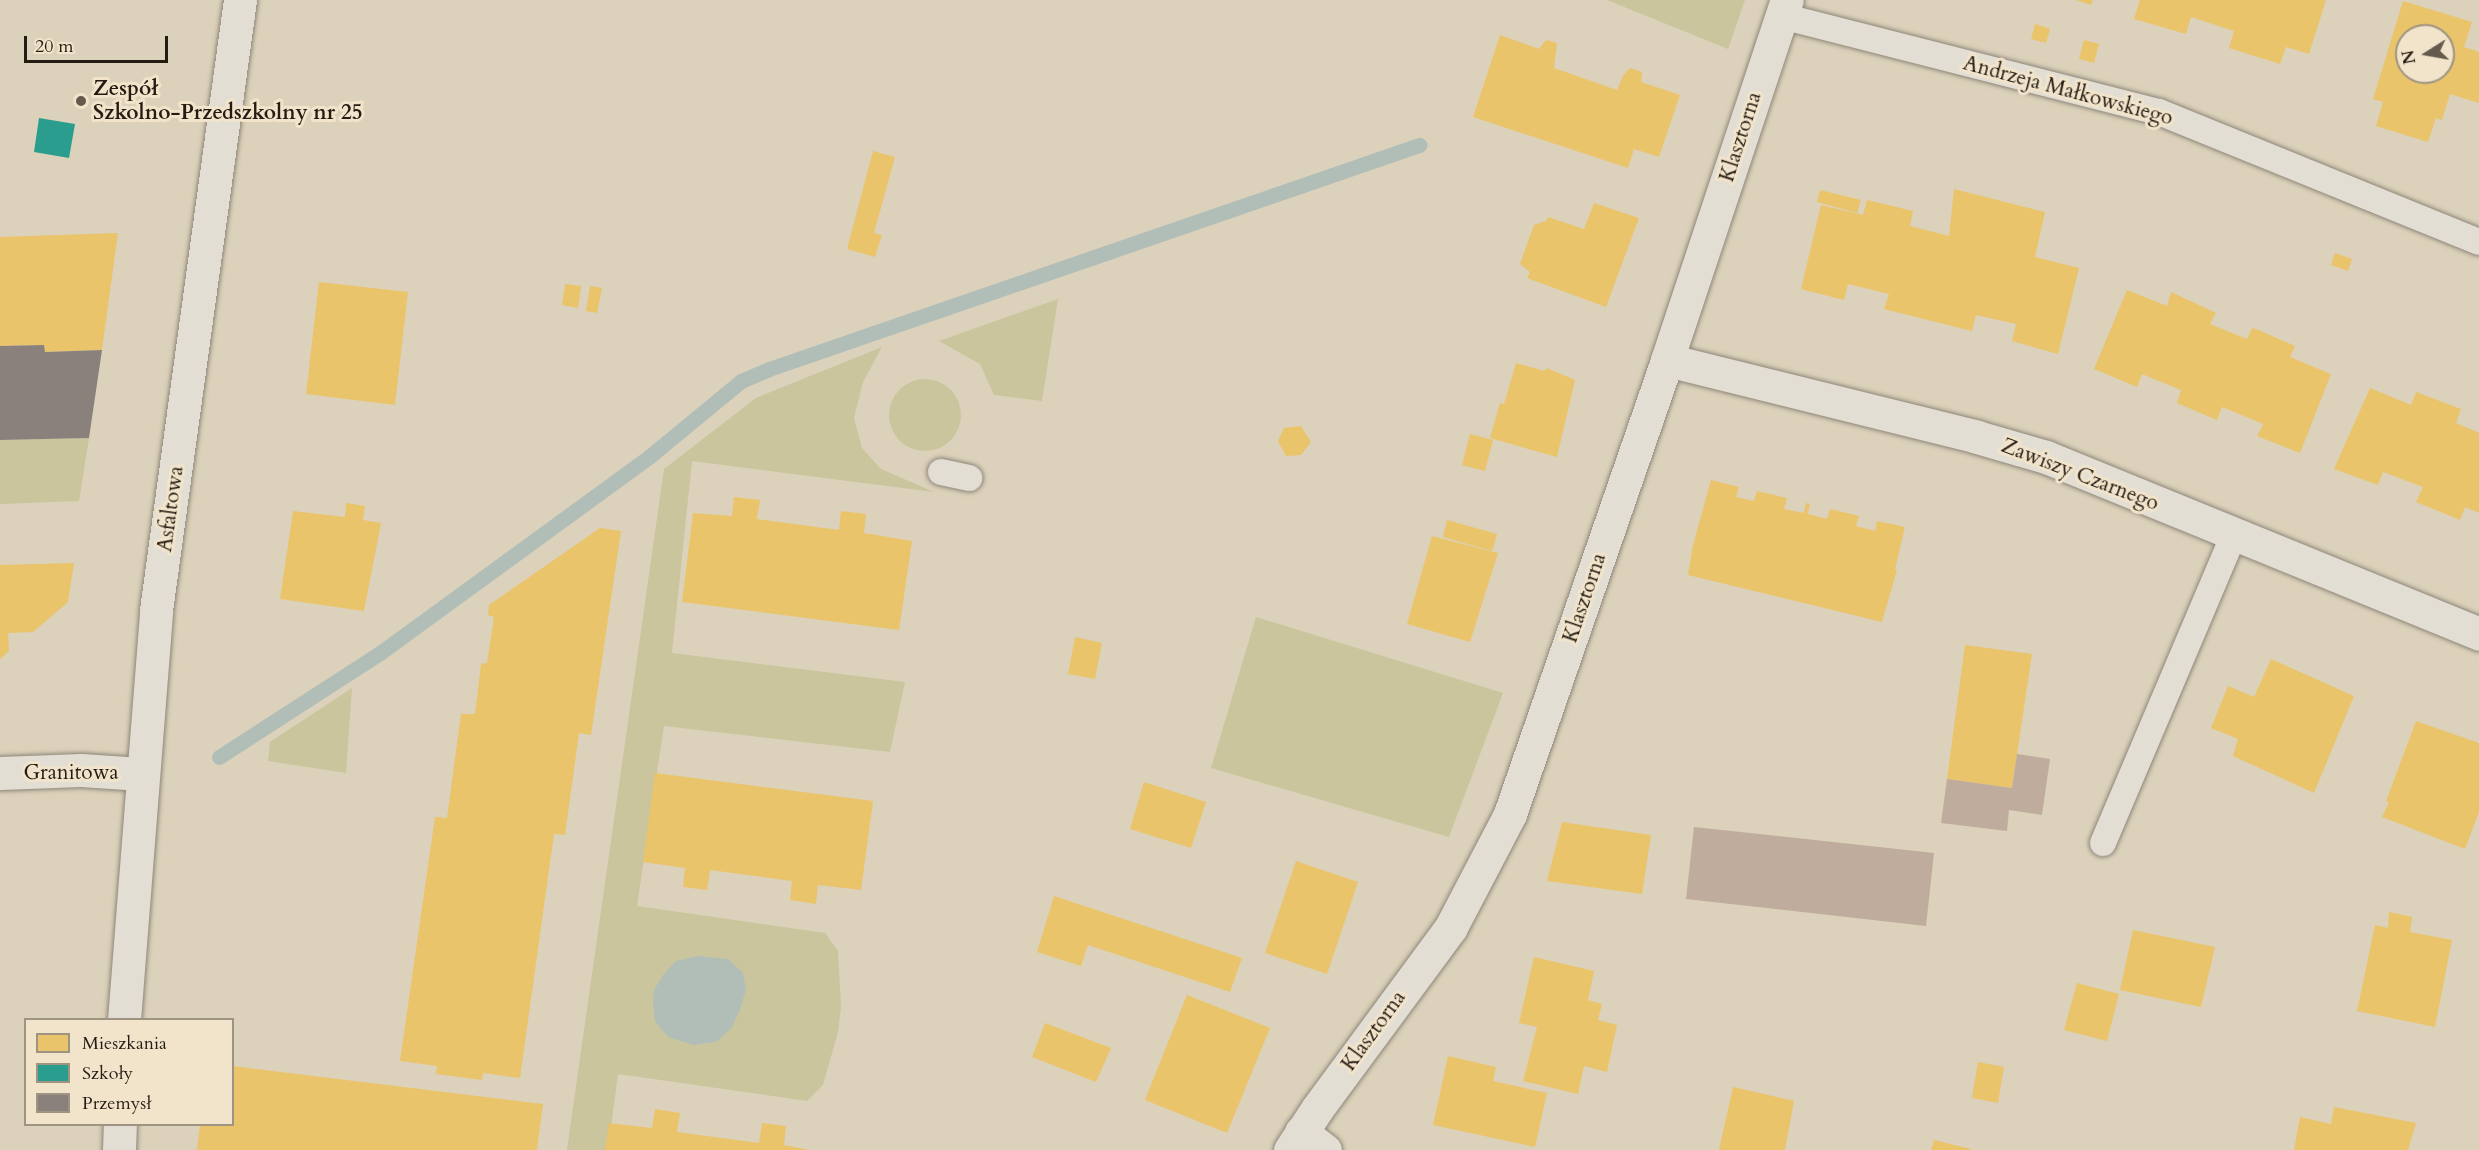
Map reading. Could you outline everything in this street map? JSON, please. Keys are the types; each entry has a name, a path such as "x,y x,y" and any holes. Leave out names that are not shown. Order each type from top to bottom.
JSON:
{"street":[{"name":"Asfaltowa","path":"124,1018 156,610 240,0"},
{"name":"Klasztorna","path":"1305,1144 1451,927 1510,814 1667,360 1785,8"},
{"name":"Zawiszy Czarnego","path":"1667,360 1977,437 2046,457 2479,634"},
{"name":"Granitowa","path":"0,773 81,770 142,774"},
{"path":"119,1150 120,1126"}],"lane":[{"name":"Andrzeja Małkowskiego","path":"1785,8 2159,112 2479,242"},
{"path":"941,472 969,478"},
{"path":"2103,843 2234,535"}],"shaded area":[{"path":"1607,0 1745,0 1728,49"},
{"path":"1058,299 1042,401 994,395 980,364 939,341"},
{"path":"882,347 863,382 854,418 862,448 881,469 934,492 692,461 672,653 905,682 890,752 664,726 637,906 825,933 838,951 841,1007 838,1032 823,1085 807,1101 618,1074 608,1150 567,1150 664,469 756,398"},
{"path":"925,379 945,385 955,395 961,415 955,435 945,445 925,451 905,445 895,435 889,415 895,395 905,385"},
{"path":"89,438 79,501 0,504 0,440"},
{"path":"1256,617 1503,693 1449,837 1211,768"},
{"path":"352,688 346,773 268,761 270,742"},
{"path":"698,956 728,959 743,973 746,989 731,1029 716,1042 693,1045 668,1037 655,1021 653,1002 654,990 663,975 676,961"}],"building: Mieszkania":[{"path":"2076,0 2093,0 2091,5"},
{"path":"2140,0 2326,0 2309,54 2286,47 2280,64 2229,48 2234,31 2191,17 2186,34 2134,19"},
{"path":"2403,1 2472,22 2464,47 2479,52 2479,103 2450,94 2442,120 2436,118 2428,142 2376,126 2383,102 2373,99 2395,27 2395,84 2455,84 2455,24 2396,24"},
{"path":"2035,24 2050,29 2046,43 2031,39"},
{"path":"1500,35 1539,49 1546,40 1557,43 1554,68 1617,90 1623,76 1630,68 1642,72 1641,82 1680,95 1659,157 1634,149 1628,168 1473,117"},
{"path":"2084,40 2099,44 2094,63 2079,59"},
{"path":"873,151 895,157 874,233 882,235 875,257 847,249"},
{"path":"1954,189 2045,212 2035,257 2079,268 2058,354 2012,341 2016,324 1976,315 1972,331 1884,309 1889,294 1848,284 1844,300 1801,289 1821,205 1863,215 1867,200 1913,211 1910,226 1949,236"},
{"path":"1820,190 1861,200 1857,213 1817,202"},
{"path":"1594,203 1639,218 1606,307 1527,278 1530,272 1520,264 1534,225 1546,221 1548,217 1584,229"},
{"path":"118,233 102,350 45,352 44,345 0,346 0,237"},
{"path":"2335,253 2352,259 2348,271 2331,265"},
{"path":"319,282 408,292 395,405 306,394"},
{"path":"565,284 581,286 578,308 562,305"},
{"path":"590,286 602,288 597,313 586,311"},
{"path":"2127,290 2167,306 2171,292 2216,313 2210,324 2247,339 2252,328 2256,329 2295,346 2290,357 2331,374 2300,453 2257,436 2263,424 2222,407 2217,420 2177,403 2181,390 2142,374 2137,387 2094,369"},
{"path":"1516,363 1545,371 1547,368 1575,380 1557,457 1490,438 1500,403 1504,404"},
{"path":"2370,388 2411,405 2416,392 2461,409 2456,423 2479,433 2479,513 2465,507 2460,520 2416,502 2423,487 2383,472 2378,485 2334,469"},
{"path":"1301,426 1311,442 1301,455 1286,456 1278,441 1284,428"},
{"path":"1470,434 1493,440 1485,471 1462,465"},
{"path":"1711,480 1739,487 1736,497 1754,501 1757,491 1787,498 1784,509 1804,513 1806,503 1810,504 1808,514 1827,519 1830,509 1859,516 1856,526 1875,531 1877,521 1905,527 1895,569 1897,570 1882,622 1688,575 1693,545"},
{"path":"734,497 760,500 757,519 839,530 841,511 866,514 864,533 912,541 899,630 682,602 693,513 732,516"},
{"path":"346,503 365,506 363,520 381,523 364,611 280,599 293,511 345,517"},
{"path":"1447,520 1497,534 1492,551 1443,537"},
{"path":"600,528 621,531 591,735 579,733 565,835 554,834 520,1078 483,1073 482,1080 436,1074 437,1066 400,1061 435,817 447,818 461,714 475,714 481,664 487,663 494,617 488,615 489,605"},
{"path":"1432,536 1498,553 1470,642 1407,624"},
{"path":"74,563 68,602 33,632 8,633 9,651 0,659 0,565"},
{"path":"1075,637 1102,643 1095,679 1068,674"},
{"path":"1965,645 2032,654 2012,788 1947,779"},
{"path":"2271,659 2354,696 2314,793 2233,756 2238,739 2211,728 2228,686 2254,697"},
{"path":"2416,721 2479,743 2479,812 2465,849 2382,817"},
{"path":"655,773 873,801 861,890 818,885 816,904 790,900 792,881 710,870 707,890 683,887 685,868 643,862"},
{"path":"1144,782 1206,802 1191,848 1130,829"},
{"path":"1562,822 1651,835 1642,894 1547,881"},
{"path":"1296,861 1358,882 1327,974 1265,953"},
{"path":"1054,896 1242,958 1230,992 1088,945 1081,966 1037,952"},
{"path":"2389,912 2412,917 2410,932 2452,940 2435,1027 2357,1011 2375,925 2388,928"},
{"path":"2133,930 2215,947 2201,1007 2120,990"},
{"path":"1534,957 1594,971 1588,1000 1602,1004 1598,1020 1617,1025 1607,1072 1584,1066 1578,1094 1523,1081 1537,1027 1519,1023"},
{"path":"2077,983 2119,994 2107,1041 2064,1030"},
{"path":"1187,995 1270,1028 1227,1133 1145,1100"},
{"path":"1045,1023 1111,1048 1096,1082 1032,1057"},
{"path":"1448,1056 1496,1067 1493,1081 1547,1093 1535,1147 1433,1125"},
{"path":"1978,1062 2004,1067 1998,1103 1972,1098"},
{"path":"234,1066 543,1104 537,1150 197,1150 200,1126 234,1126"},
{"path":"1733,1087 1794,1101 1785,1150 1719,1150"},
{"path":"2334,1107 2416,1123 2408,1150 2294,1150 2300,1117 2331,1124"},
{"path":"655,1109 680,1113 677,1132 759,1143 762,1123 786,1126 784,1145 809,1150 605,1150 609,1123 652,1128"},
{"path":"1934,1140 1971,1149 1971,1150 1931,1150"}],"building: Szkoły":[{"path":"39,118 75,124 69,158 34,152"}],"building: Przemysł":[{"path":"44,345 45,352 102,350 89,438 0,440 0,346"}],"building: Inne":[{"path":"2017,754 2050,759 2042,815 2009,810 2007,831 1941,823 1947,779 2012,788"},
{"path":"1694,827 1934,853 1926,926 1686,899"}],"waterway":[{"path":"219,757 380,653 650,456 741,381 769,369 1419,145"}],"place":[{"name":"Zespół Szkolno-Przedszkolny nr 25","path":"81,101"}]}
